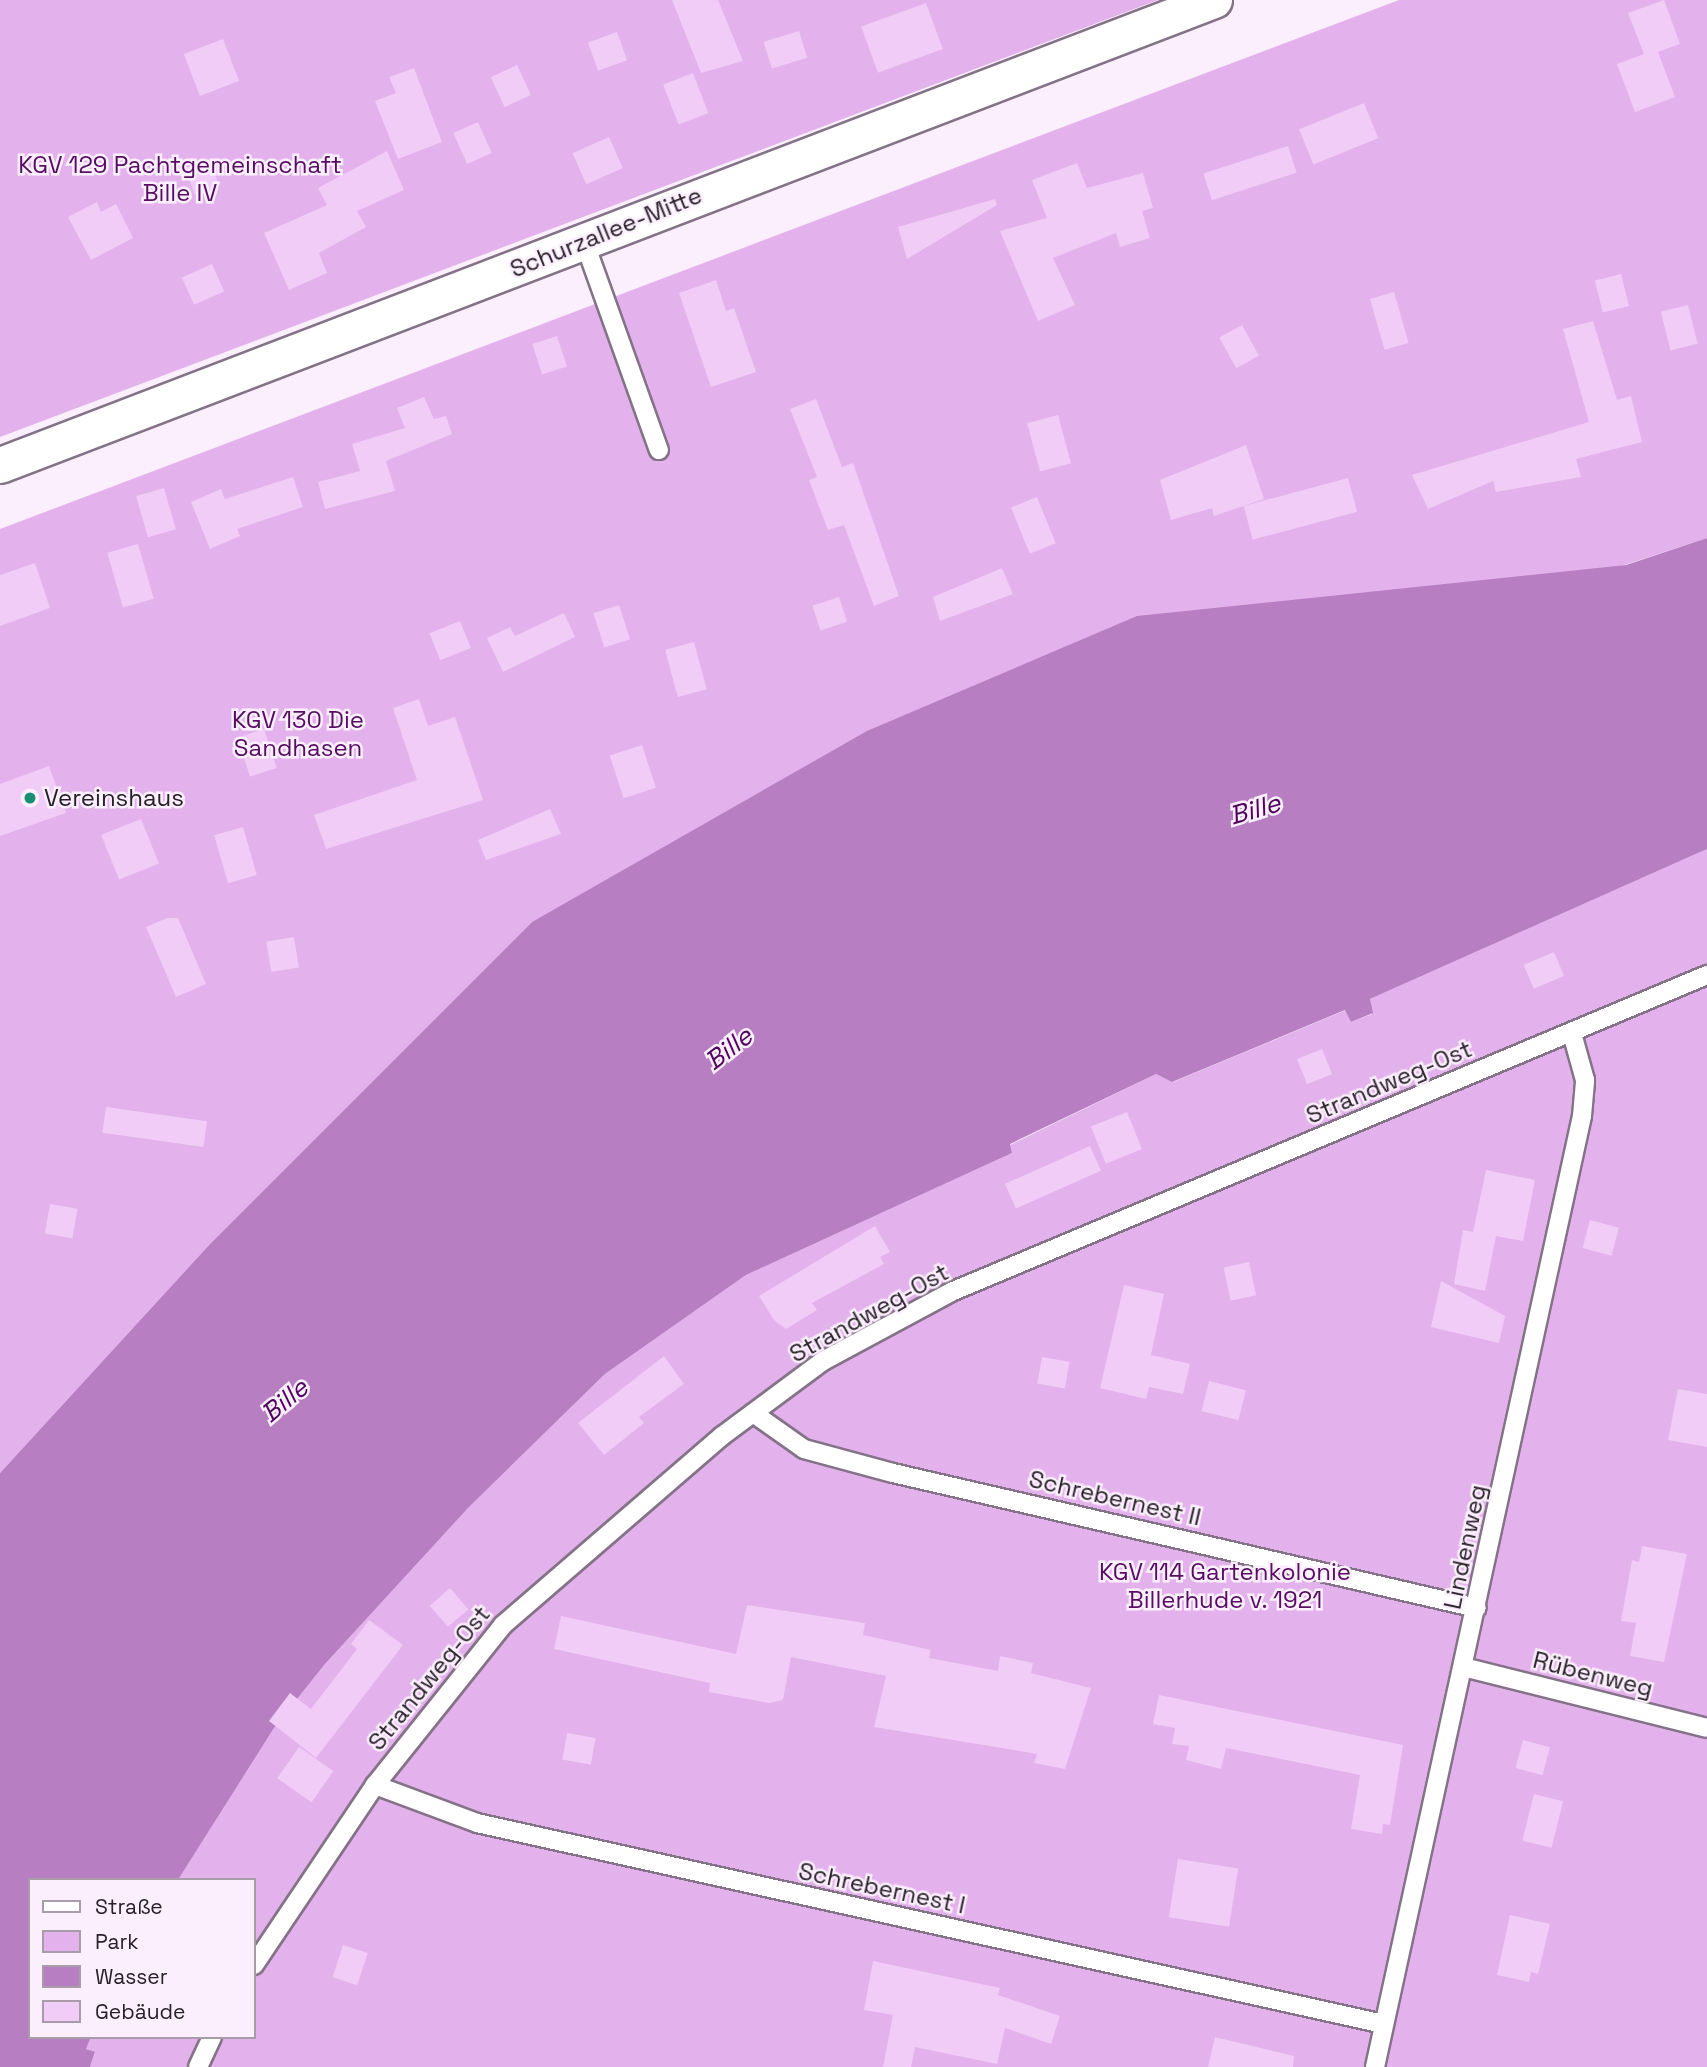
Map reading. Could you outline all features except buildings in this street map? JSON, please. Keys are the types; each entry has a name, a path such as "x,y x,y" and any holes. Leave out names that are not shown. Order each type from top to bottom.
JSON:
{"street":[{"name":"Schurzallee-Mitte","path":"0,465 1214,0"}],"lane":[{"path":"584,241 659,450"},
{"name":"Strandweg-Ost","path":"256,1962 375,1785 502,1625 753,1413 823,1362 951,1292 1573,1037 1707,975"},
{"name":"Lindenweg","path":"1375,2067 1466,1668 1583,1116 1585,1080 1573,1037"},
{"name":"Schrebernest II","path":"753,1413 804,1449 892,1473 1477,1608"},
{"name":"Rübenweg","path":"1466,1668 1707,1728"},
{"name":"Schrebernest I","path":"375,1785 489,1826 1384,2024"},
{"path":"198,2067 211,2039"}],"green space":[{"name":"KGV 129 Pachtgemeinschaft Bille IV","path":"0,0 1158,0 0,437"},
{"name":"KGV 130 Die Sandhasen","path":"1399,0 1707,0 1707,538 532,922 210,1244 0,1473 0,529"},
{"name":"KGV 114 Gartenkolonie Billerhude v. 1921","path":"1707,849 1707,2067 90,2067 95,2053 86,2049 90,2039 256,2039 256,1878 179,1878 274,1728 325,1664 469,1507 605,1374 746,1275 1012,1153 1010,1145 1156,1074 1173,1082 1346,1010 1351,1022 1372,1014 1370,999"}],"water":[{"name":"Bille","path":"1707,538 1707,849 1370,999 1373,1013 1351,1022 1345,1010 1172,1082 1156,1074 1010,1144 1012,1153 746,1275 605,1374 469,1507 325,1664 274,1728 179,1878 28,1878 28,2039 90,2039 86,2049 95,2052 90,2067 0,2067 0,1473 210,1244 532,922 867,731 1137,616 1626,565"}],"place":[{"name":"Vereinshaus","path":"30,798"}]}
